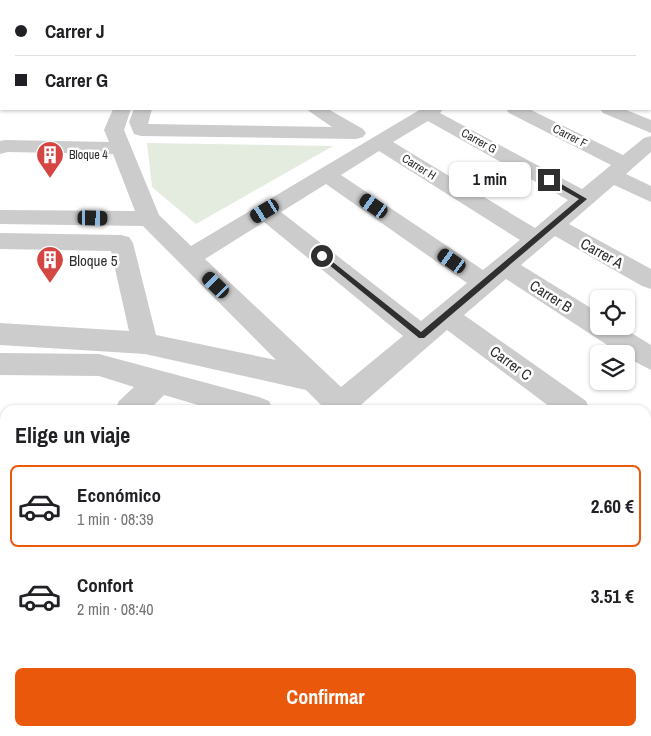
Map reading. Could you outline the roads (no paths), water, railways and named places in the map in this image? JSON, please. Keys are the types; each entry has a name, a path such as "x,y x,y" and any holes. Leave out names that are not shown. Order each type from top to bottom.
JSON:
{"street":[{"path":"122,110 118,139 149,219 315,380 335,405"},
{"path":"143,110 138,122 141,130 356,134"},
{"name":"Carrer H","path":"317,110 356,134 377,143 544,232"},
{"name":"Carrer F","path":"517,110 618,169 651,195"},
{"path":"611,110 651,128"},
{"path":"188,258 431,111"},
{"name":"Carrer G","path":"431,111 583,199"},
{"path":"0,128 118,139"},
{"path":"0,148 118,139"},
{"path":"339,405 651,142"},
{"path":"326,174 484,283"},
{"path":"265,211 421,336"},
{"path":"0,217 149,219"},
{"name":"Carrer A","path":"544,232 651,280"},
{"path":"0,241 121,243 145,343"},
{"name":"Carrer B","path":"504,266 590,320"},
{"name":"Carrer C","path":"446,315 569,405"},
{"path":"0,334 145,343 315,380"},
{"name":"Carrer B","path":"613,335 651,359"},
{"path":"0,364 99,366 241,405"},
{"path":"134,405 159,382"}],"place":[{"name":"Bloque 4","path":"50,179"},
{"name":"Bloque 5","path":"50,284"}]}
